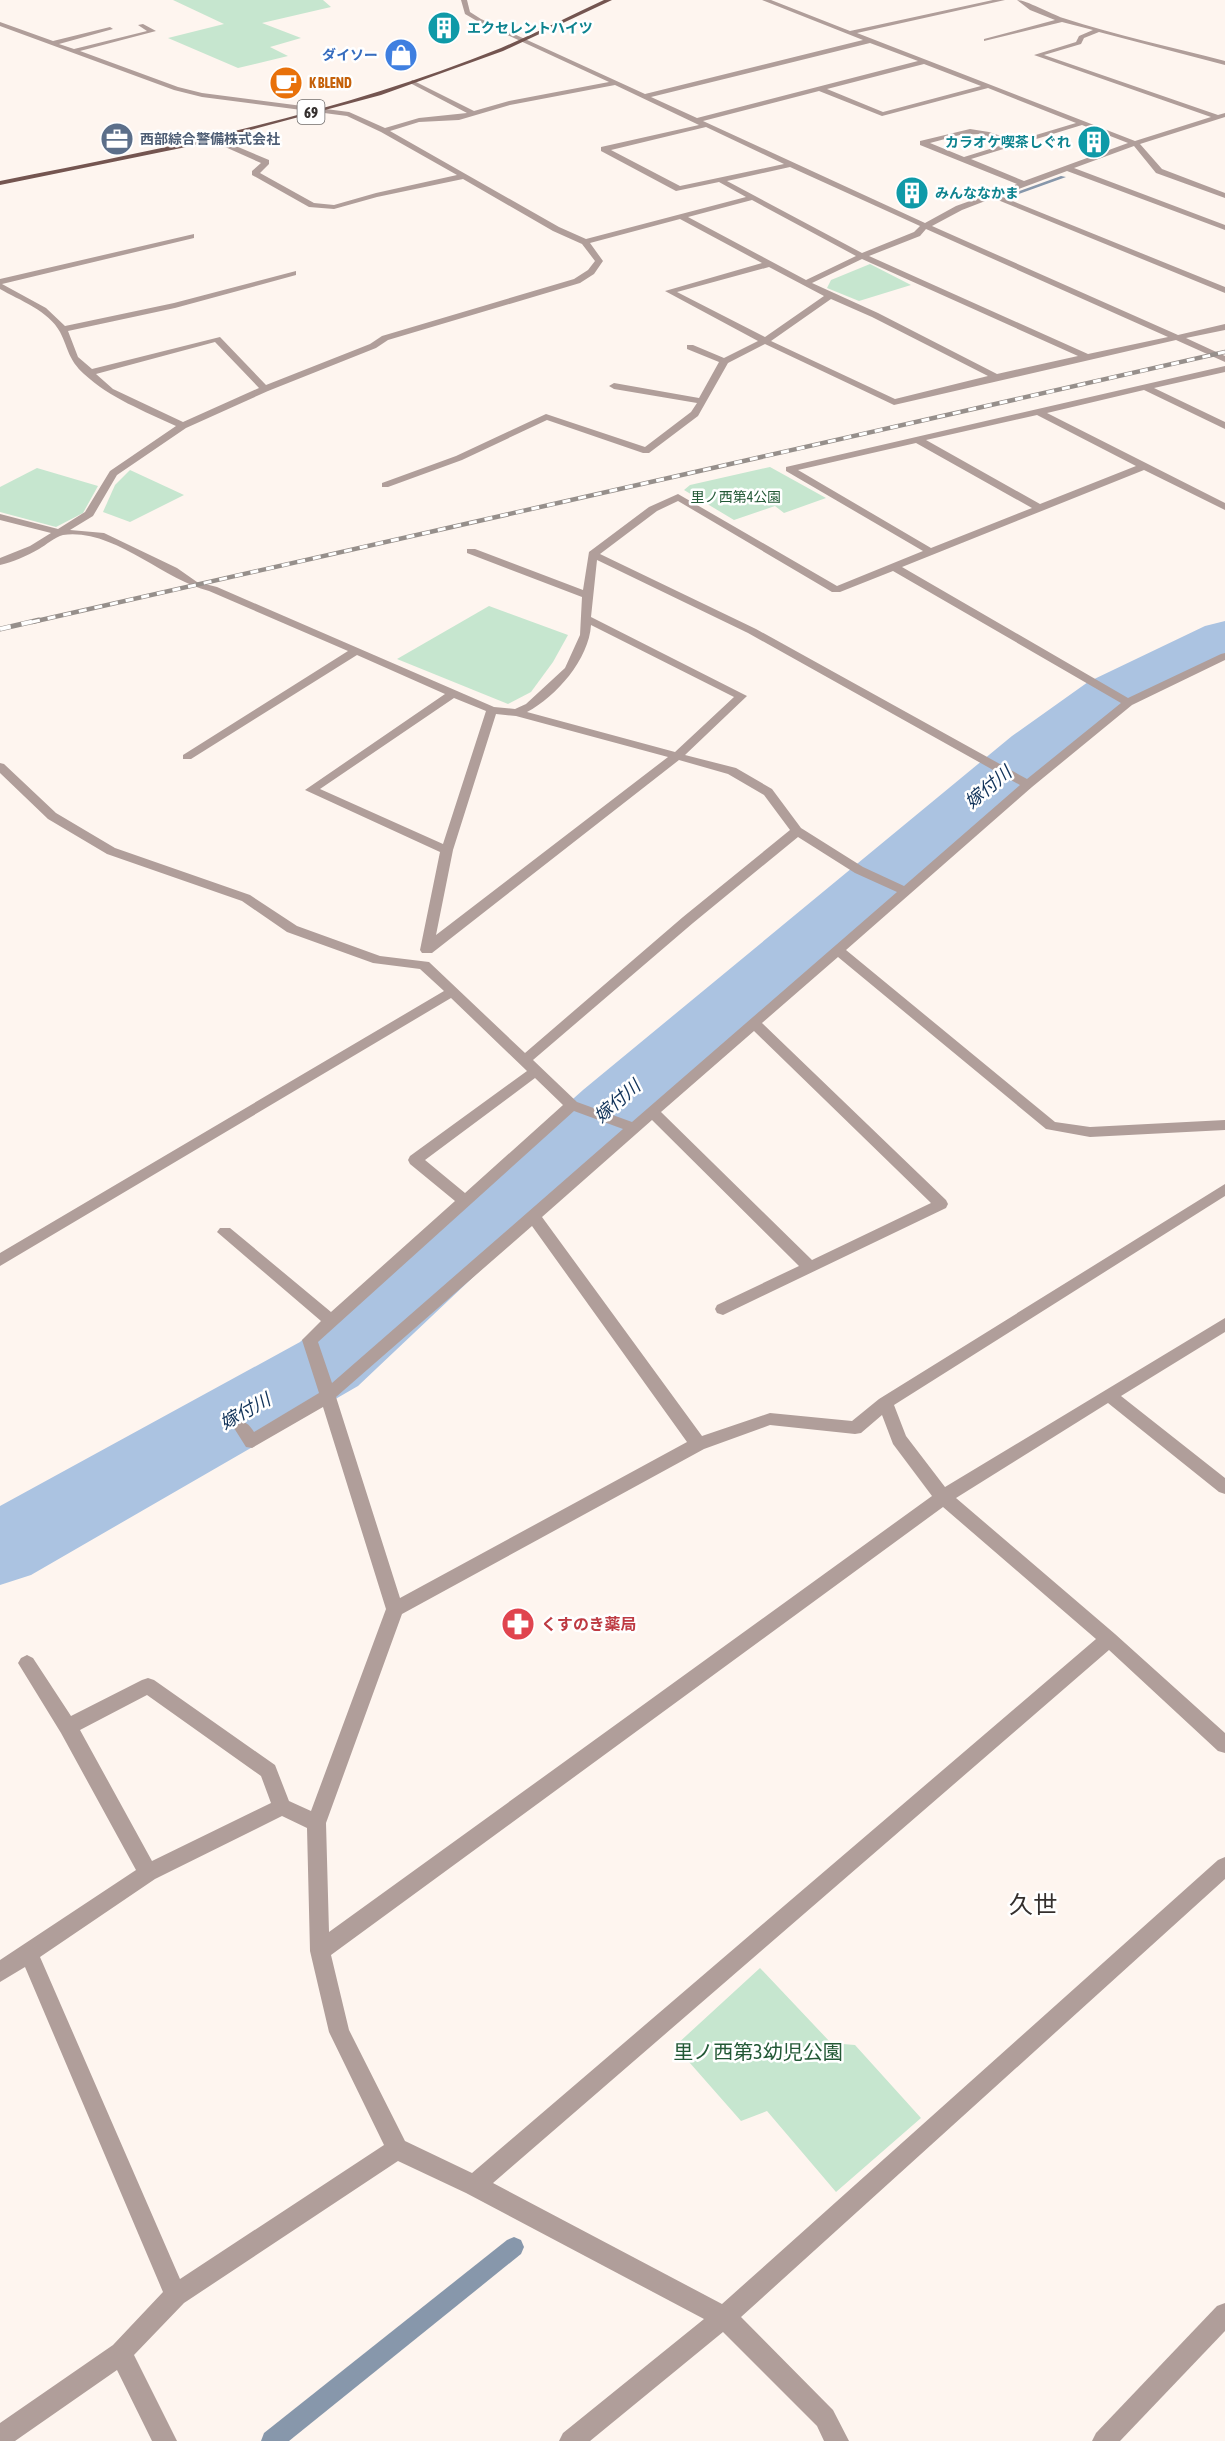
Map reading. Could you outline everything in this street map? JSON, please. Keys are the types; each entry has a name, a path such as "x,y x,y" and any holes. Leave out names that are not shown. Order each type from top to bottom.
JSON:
{"main road":[{"name":"69","path":"0,182 209,138 319,110 412,82 524,40 609,0"}],"street":[{"path":"464,0 467,13 471,16 926,226 1225,359"},
{"path":"765,0 985,87 1136,143 1159,171 1225,196"},
{"path":"848,33 1002,0"},
{"path":"1020,0 1032,9 1096,31 1225,63"},
{"path":"986,40 1062,20"},
{"path":"0,24 185,91 269,105 348,114 384,130 556,229 585,242 599,261 591,272 577,281 385,338 183,426 113,473 89,514 34,548 0,562"},
{"path":"73,51 153,31 141,25"},
{"path":"53,43 110,29"},
{"path":"1096,31 1081,38 1079,43 1037,55 1221,116"},
{"path":"645,96 869,41"},
{"path":"698,120 924,62"},
{"path":"412,82 474,114"},
{"path":"384,130 419,120 459,118 509,103 617,83"},
{"path":"820,89 882,114 985,87"},
{"path":"806,284 864,255 916,234 959,208 1136,143 1221,116"},
{"path":"964,159 1082,123"},
{"path":"707,125 604,149 679,189 792,164"},
{"path":"1016,143 989,133 968,129 923,143 1024,184"},
{"path":"209,138 266,162 255,173 312,205 334,207 376,195 464,177"},
{"path":"1066,168 1225,228"},
{"path":"722,181 838,245 1089,358"},
{"path":"992,195 1225,290"},
{"path":"585,242 752,198"},
{"path":"681,217 806,284 875,315 996,377"},
{"path":"0,284 191,236"},
{"path":"770,264 669,291 765,341 894,402 996,377 1225,327"},
{"path":"63,329 175,305 293,273"},
{"path":"0,284 43,310 63,329 74,358 88,373 121,398 183,426"},
{"path":"385,485 459,458 546,417 646,451 695,414 724,361 765,341 830,296"},
{"path":"88,373 217,339 265,389"},
{"path":"690,347 724,361"},
{"path":"931,552 789,469 1225,369"},
{"path":"614,386 702,401"},
{"path":"1145,387 1225,426"},
{"path":"1038,412 1225,507"},
{"path":"918,440 1040,508"},
{"path":"517,713 530,706 570,669 585,635 586,595 593,554 653,509 678,497 836,590 1144,466"},
{"path":"0,517 59,532 100,535 173,570 193,584 213,589 492,710 517,713 732,771 768,792 797,831 859,870 905,891"},
{"path":"471,551 586,595"},
{"path":"593,554 752,631 1028,784"},
{"path":"894,567 1128,703"},
{"path":"428,947 459,926 676,757 741,696 585,618"},
{"path":"187,757 356,651"},
{"path":"242,1428 252,1442 326,1397 1028,784 1128,703 1225,656"},
{"path":"447,850 311,790 453,693"},
{"path":"424,965 447,850 492,710"},
{"path":"0,767 52,816 111,851 246,898 292,929 378,960 424,965 572,1105 634,1128"},
{"path":"525,1060 688,920 797,831"},
{"path":"838,950 1051,1126 1090,1132 1225,1125"},
{"path":"0,1260 452,992"},
{"path":"723,1309 941,1204 754,1023"},
{"path":"465,1201 415,1160 536,1071"},
{"path":"572,1105 310,1340 394,1609 316,1823 320,1951 339,2032 397,2149 474,2185 724,2317 825,2418 837,2441"},
{"path":"652,1112 810,1268"},
{"path":"394,1609 698,1444 770,1419 855,1428 885,1403 1225,1189"},
{"path":"533,1216 698,1444"},
{"path":"225,1232 332,1321"},
{"path":"320,1951 943,1497 1225,1324"},
{"path":"1109,1395 1225,1487"},
{"path":"885,1403 899,1439 943,1497 1109,1639 1225,1745"},
{"path":"474,2185 1109,1639"},
{"path":"27,1663 68,1727 148,1873"},
{"path":"68,1727 148,1686 268,1771 282,1808 316,1823"},
{"path":"0,1972 148,1873 282,1808"},
{"path":"571,2441 724,2317 1225,1866"},
{"path":"29,1954 176,2295"},
{"path":"0,2437 121,2353 176,2295 397,2149"},
{"path":"1104,2441 1225,2314"},
{"path":"121,2353 165,2441"}],"green space":[{"path":"173,0 323,0 331,7 262,23 301,38 270,47 288,56 238,68 168,38 224,24"},
{"path":"870,264 911,285 859,301 827,288 831,280"},
{"name":"里ノ西第4公園","path":"770,467 826,498 784,513 775,506 734,520 684,490 690,485"},
{"path":"37,468 98,486 83,513 56,527 0,512 0,487"},
{"path":"130,470 184,495 130,522 103,512 115,485"},
{"path":"489,606 568,635 553,662 531,692 508,704 397,659"},
{"name":"里ノ西第3幼児公園","path":"760,1968 831,2043 855,2045 921,2118 836,2192 767,2111 741,2121 675,2046"}],"waterway":[{"path":"1014,194 1063,177"},
{"name":"嫁付川","path":"0,1549 329,1364 609,1107 1033,749 1108,694 1225,638"},
{"path":"272,2441 514,2247"}],"railway":[{"path":"32,622 1225,352"},
{"path":"0,629 39,620"}],"place":[{"name":"エクセレントハイツ","path":"444,28"},
{"name":"ダイソー","path":"401,55"},
{"name":"K BLEND","path":"286,83"},
{"name":"西部綜合警備株式会社","path":"117,139"},
{"name":"カラオケ喫茶しぐれ","path":"1094,142"},
{"name":"みんななかま","path":"912,193"},
{"name":"くすのき薬局","path":"518,1624"}],"district":[{"name":"久世","path":"1033,1904"}]}
